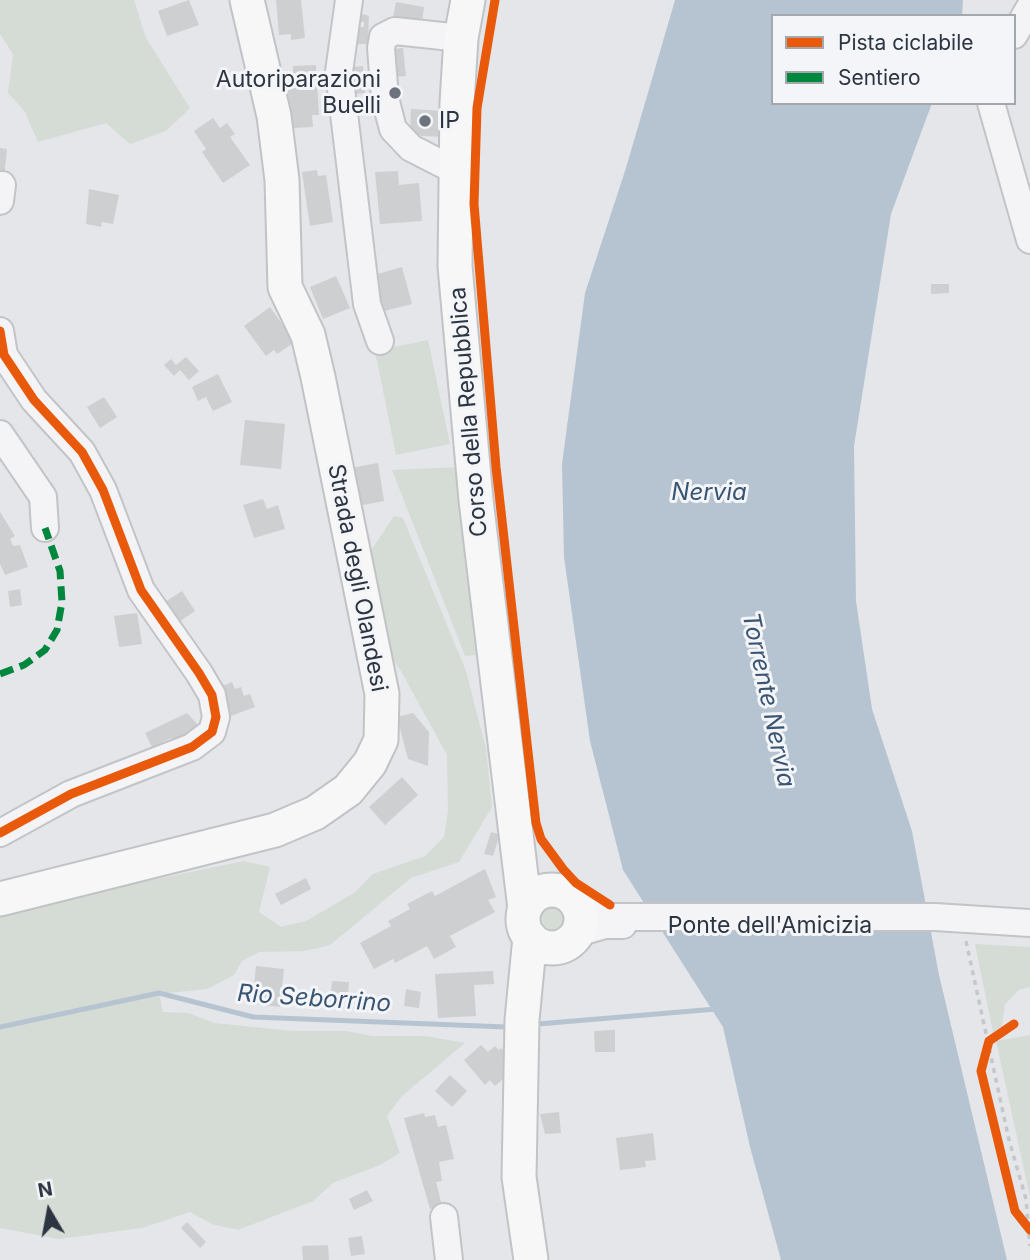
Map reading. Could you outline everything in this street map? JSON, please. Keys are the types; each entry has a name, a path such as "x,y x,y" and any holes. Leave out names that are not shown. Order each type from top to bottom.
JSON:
{"main road":[{"name":"Strada degli Olandesi","path":"0,899 285,826 315,813 348,790 370,764 381,740 382,694 318,377 308,335 285,288 282,180 277,141 247,0"},
{"name":"Corso della Repubblica","path":"468,0 461,38 455,266 476,500 527,923 519,1177 531,1260"},
{"name":"Corso della Repubblica","path":"515,822 584,920 522,1020"},
{"path":"552,890 584,920 543,946 527,923 543,891 552,890"}],"street":[{"path":"349,0 339,72 367,304 380,341"},
{"path":"1016,32 1030,7"},
{"path":"456,171 411,148 393,129 385,98 381,48 383,37 395,31 461,38"},
{"path":"991,105 1030,240"},
{"path":"0,331 4,355 34,400 82,452 103,490 141,590 212,695 216,717 212,732 192,747 71,794 0,833"},
{"path":"0,434 43,497 45,528"},
{"name":"Ponte dell'Amicizia","path":"584,920 949,925 1030,923"},
{"path":"444,1217 449,1260"}],"path":[{"path":"949,925 993,1038 1009,1140 1026,1199 1030,1246"},
{"path":"981,1070 993,1038"},
{"path":"1015,1211 1028,1226"}],"shaded area":[{"path":"0,0 134,0 146,38 190,108 166,131 130,144 106,123 38,142 25,112 8,93 13,54 0,34"},
{"path":"428,340 450,444 396,455 375,351"},
{"path":"459,467 484,654 465,656 392,470"},
{"path":"394,516 403,518 466,671 486,749 492,807 459,862 411,878 330,945 305,951 259,952 242,961 234,975 207,989 159,994 163,1012 189,1013 214,1023 293,1031 346,1031 372,1036 426,1036 465,1043 402,1096 387,1116 400,1153 380,1165 333,1183 313,1201 238,1230 212,1224 190,1212 142,1228 59,1239 0,1228 0,915 69,897 244,861 270,867 259,912 281,927 306,921 354,893 373,874 425,856 444,837 448,811 447,755 401,671 385,649 371,575 372,549"},
{"path":"556,903 566,907 570,917 566,927 556,931 546,927 542,917 546,907"},
{"path":"975,944 1030,947 1030,987 1019,990 1005,1004 1002,1026 993,1032"},
{"path":"1030,1035 1030,1197 996,1041"}],"water":[{"name":"Nervia","path":"675,0 963,0 962,14 771,14 771,105 931,105 891,214 854,446 856,601 872,709 912,831 939,975 1007,1260 781,1260 750,1147 723,1027 623,870 590,741 564,557 562,464 585,293 626,168"}],"building":[{"path":"189,0 199,25 167,36 158,11"},
{"path":"276,0 301,0 305,38 291,40 291,34 279,35"},
{"path":"396,2 424,7 422,22 393,18"},
{"path":"359,13 369,16 368,44 358,44 358,27 364,27 364,22 358,21"},
{"path":"403,48 406,76 395,77 392,49"},
{"path":"316,65 319,115 312,115 313,127 294,128 286,83 293,82 293,66"},
{"path":"363,66 365,93 356,94 353,67"},
{"path":"411,109 442,111 441,137 410,135"},
{"path":"213,118 220,128 227,123 235,134 230,137 250,165 223,183 202,152 206,149 194,131"},
{"path":"0,148 7,149 4,177 0,177"},
{"path":"317,170 318,176 326,175 333,222 310,226 302,172"},
{"path":"398,171 399,185 419,183 422,221 380,224 375,172"},
{"path":"89,189 119,195 113,224 102,222 101,227 86,224"},
{"path":"402,267 412,304 384,311 374,275"},
{"path":"336,276 350,308 323,319 310,287"},
{"path":"931,284 949,284 949,293 931,294"},
{"path":"270,307 295,342 277,354 274,350 266,356 244,326"},
{"path":"186,357 199,371 189,380 180,370 174,376 164,365 171,359 176,365"},
{"path":"218,374 232,402 213,411 206,397 198,401 192,387"},
{"path":"104,397 117,417 100,428 87,407"},
{"path":"245,420 285,424 281,469 240,465"},
{"path":"378,463 384,501 358,506 351,468"},
{"path":"263,499 267,509 278,505 285,529 254,538 243,505"},
{"path":"0,512 15,536 10,539 13,546 20,545 28,567 5,575 0,564"},
{"path":"20,589 22,605 10,607 8,591"},
{"path":"182,591 195,611 176,624 162,604"},
{"path":"137,613 142,644 119,647 114,616"},
{"path":"232,682 235,689 241,687 244,696 250,694 255,707 231,716 220,687"},
{"path":"187,713 200,727 176,748 171,738 152,747 145,733"},
{"path":"413,713 429,732 428,766 408,759 397,717"},
{"path":"402,777 418,795 385,825 369,807"},
{"path":"491,832 500,834 493,856 484,854"},
{"path":"485,869 496,897 488,900 495,912 450,936 456,947 434,959 427,946 395,963 393,959 374,969 360,943 391,926 388,921 410,909 407,904 432,891 435,896"},
{"path":"306,878 311,889 281,905 275,894"},
{"path":"256,966 284,969 280,1007 252,1004"},
{"path":"493,971 494,984 474,985 476,1016 438,1018 435,974"},
{"path":"332,981 349,982 348,994 331,993"},
{"path":"406,989 421,992 419,1008 404,1006"},
{"path":"615,1030 615,1052 595,1052 594,1031"},
{"path":"481,1045 488,1052 495,1046 499,1050 501,1048 511,1059 512,1071 495,1086 490,1080 485,1085 464,1060"},
{"path":"450,1075 467,1091 452,1107 435,1091"},
{"path":"559,1112 561,1133 545,1134 540,1114"},
{"path":"424,1113 425,1117 435,1115 438,1127 446,1125 454,1159 439,1162 442,1181 436,1182 442,1206 430,1209 404,1118"},
{"path":"653,1133 656,1160 645,1161 646,1167 620,1170 616,1138"},
{"path":"367,1190 373,1201 354,1210 349,1199"},
{"path":"187,1222 206,1242 200,1248 181,1228"},
{"path":"362,1236 365,1254 351,1256 348,1238"},
{"path":"328,1245 329,1260 303,1260 302,1246"}],"waterway":[{"name":"Rio Seborrino","path":"0,1027 159,993 253,1017 506,1027"},
{"path":"538,1024 716,1009"}],"marked path":[{"path":"0,674 24,665 45,650 57,630 62,602 60,571 45,528"}],"cycle path":[{"path":"495,0 477,108 474,204 496,467 536,823 541,839 563,869 576,883 610,905"},
{"path":"0,331 4,355 34,400 82,452 103,490 141,590 212,695 216,717 212,732 192,747 71,794 0,833"},
{"path":"1014,1024 989,1041 981,1071 1015,1211 1030,1230"}],"place":[{"name":"Autoriparazioni Buelli","path":"395,93"},
{"name":"IP","path":"425,121"}],"water label":[{"name":"Torrente Nervia","path":"768,700"}]}
